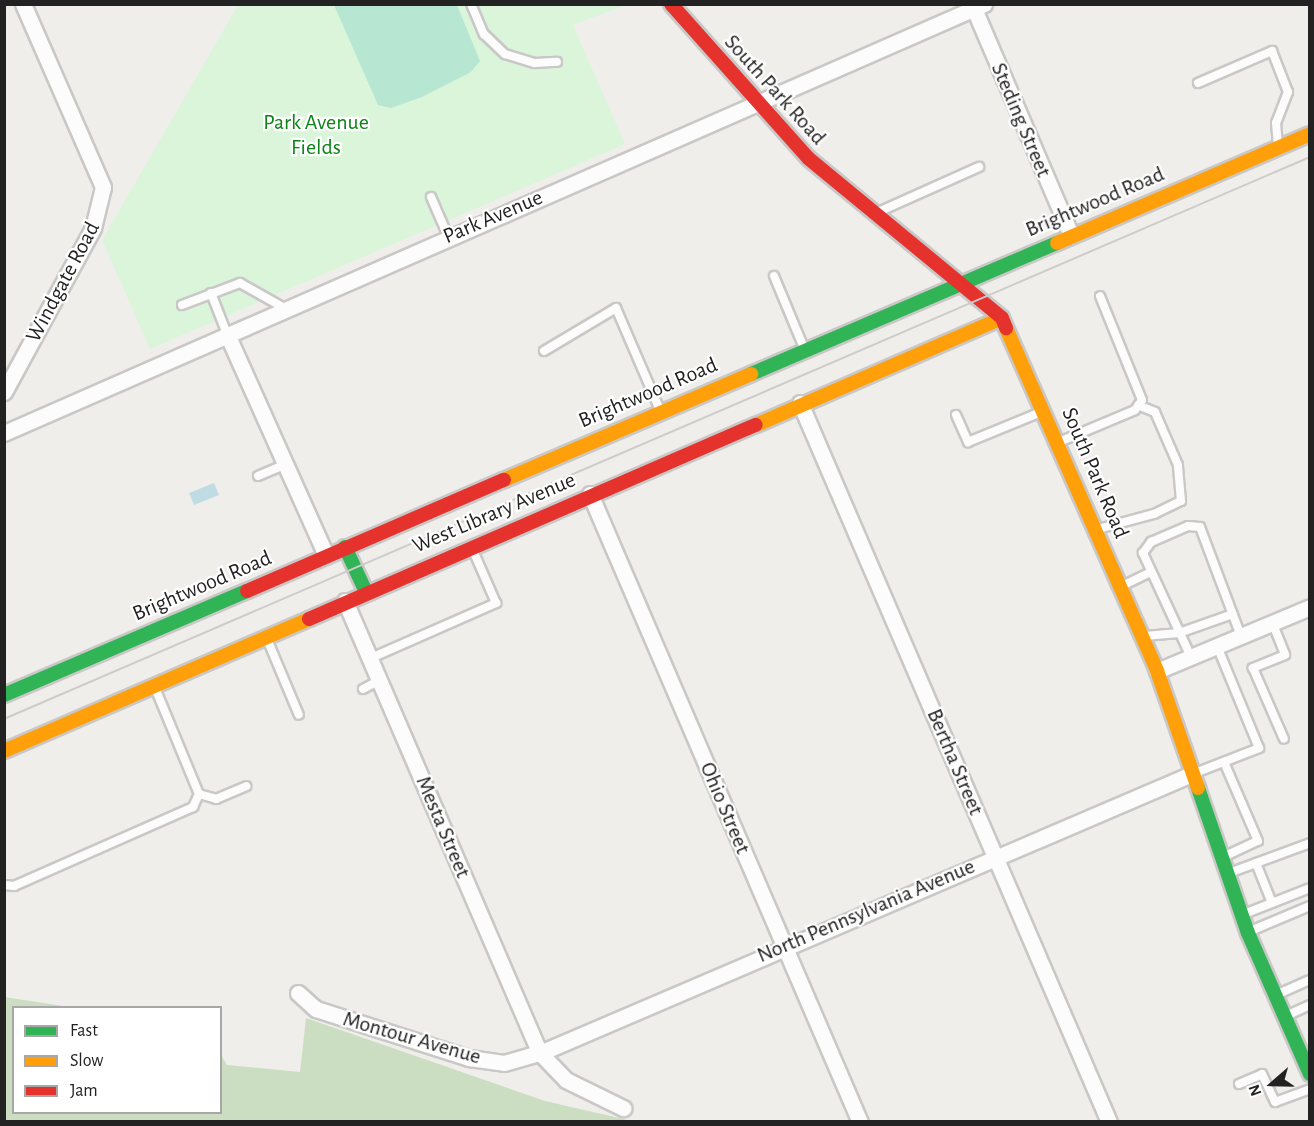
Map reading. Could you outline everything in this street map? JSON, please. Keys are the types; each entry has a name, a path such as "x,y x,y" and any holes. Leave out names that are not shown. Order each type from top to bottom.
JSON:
{"street":[{"name":"Windgate Road","path":"4,392 93,228 103,187 22,4"},
{"name":"South Park Road","path":"670,4 757,104 872,215 1002,318 1059,442 1157,671 1248,933 1284,1017 1306,1057 1310,1074"},
{"name":"Park Avenue","path":"4,434 448,236 757,104 977,6"},
{"name":"Steding Street","path":"977,6 1071,235"},
{"name":"Brightwood Road","path":"4,695 804,348 1310,134"},
{"name":"West Library Avenue","path":"4,751 155,688 471,545 1002,318"},
{"path":"227,334 288,464 326,555"},
{"name":"Bertha Street","path":"800,403 1109,1122"},
{"name":"Ohio Street","path":"590,494 860,1122"},
{"path":"345,547 366,592"},
{"name":"Mesta Street","path":"345,601 540,1053"},
{"path":"1157,671 1310,607"},
{"name":"North Pennsylvania Avenue","path":"540,1053 995,855 1194,773"},
{"name":"Montour Avenue","path":"298,993 316,1009 469,1058 504,1063 540,1053"},
{"path":"540,1053 566,1080 623,1108"}],"lane":[{"path":"471,4 484,34 505,54 535,63 557,62"},
{"path":"1197,83 1272,51 1288,92 1275,123 1278,147"},
{"path":"872,215 979,167"},
{"path":"431,197 448,236"},
{"path":"774,276 804,348"},
{"path":"182,305 240,283 286,309"},
{"path":"211,293 227,334"},
{"path":"1100,296 1142,389 1138,405"},
{"path":"544,351 616,308 660,410"},
{"path":"1059,442 1138,405 1155,412 1178,465 1181,501 1154,514 1096,529"},
{"path":"956,415 968,442 1045,411"},
{"path":"258,476 288,464"},
{"path":"1191,657 1143,553 1151,542 1188,526 1200,527 1241,636"},
{"path":"371,658 496,603 471,545"},
{"path":"1121,587 1151,572"},
{"path":"1142,636 1179,633 1233,614"},
{"path":"1272,622 1285,655 1253,668 1284,738"},
{"path":"267,637 299,715"},
{"path":"1194,773 1259,747 1217,646"},
{"path":"363,688 380,680"},
{"path":"4,885 14,886 193,807 199,794 155,688"},
{"path":"1222,857 1258,841 1224,762"},
{"path":"199,794 216,799 246,786"},
{"path":"1228,873 1310,843"},
{"path":"1256,863 1272,903"},
{"path":"1242,914 1310,888"},
{"path":"1248,933 1310,906"},
{"path":"1275,996 1310,980"},
{"path":"1284,1017 1310,1005"},
{"path":"1239,1084 1262,1074 1275,1102 1310,1089"}],"green space":[{"name":"Park Avenue Fields","path":"238,5 626,5 573,25 625,144 150,349 102,240"},
{"path":"334,5 457,5 480,61 471,72 422,97 391,108 378,105"},
{"path":"4,997 63,1006 12,1006 12,1114 222,1114 222,1057 227,1065 300,1072 306,1018 545,1101 632,1121 5,1121"}],"water":[{"path":"214,483 219,495 194,505 189,493"}],"tram line":[{"path":"4,719 1310,157"}],"traffic: fast":[{"path":"751,374 1057,243"},
{"path":"345,547 366,592"},
{"path":"4,695 247,591"},
{"path":"1198,788 1248,933 1310,1074"}],"traffic: slow":[{"path":"1057,243 1310,134"},
{"path":"756,425 1002,318"},
{"path":"1006,328 1157,671 1198,788"},
{"path":"504,480 751,374"},
{"path":"4,751 309,619"}],"traffic: jam":[{"path":"671,4 808,158 1002,318 1006,328"},
{"path":"309,619 756,425"},
{"path":"247,591 504,480"}]}
